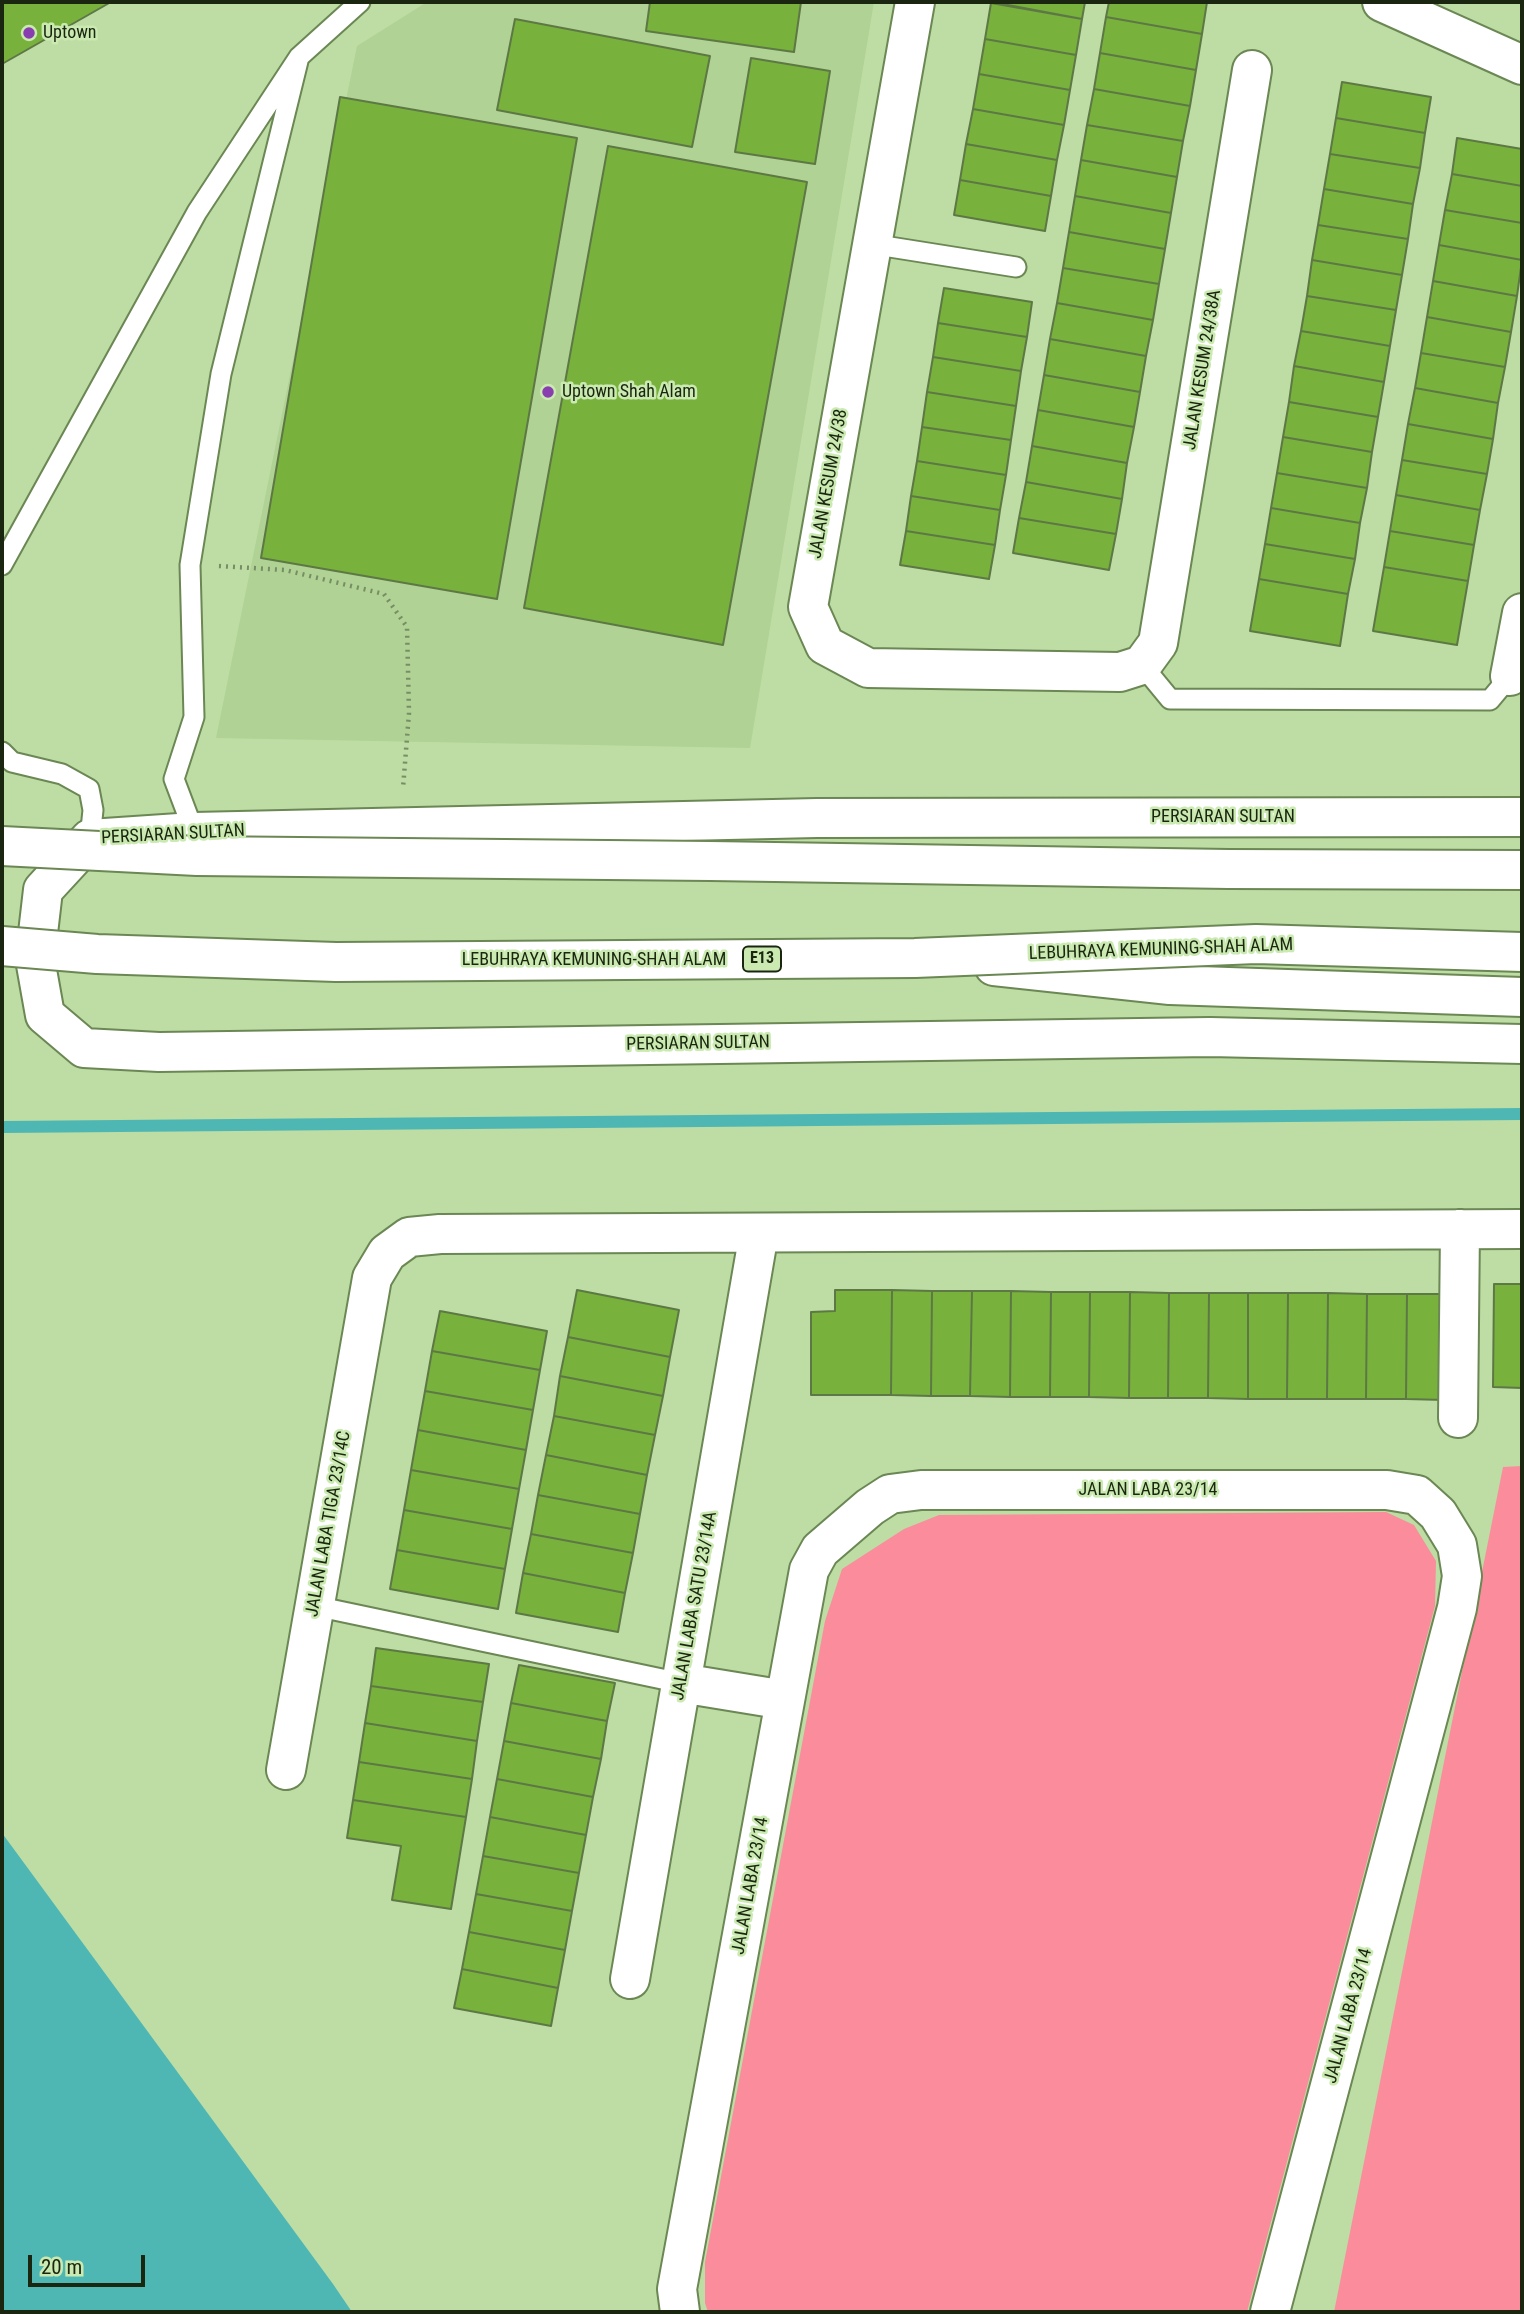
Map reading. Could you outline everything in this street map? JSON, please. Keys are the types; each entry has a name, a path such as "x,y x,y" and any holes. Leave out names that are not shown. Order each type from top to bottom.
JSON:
{"main road":[{"name":"JALAN KESUM 24/38","path":"915,2 808,607 825,645 868,668 1120,672 1142,665"},
{"path":"1382,2 1522,65"},
{"name":"JALAN KESUM 24/38A","path":"1142,665 1158,643 1252,70"},
{"path":"1510,676 1522,613"},
{"name":"PERSIARAN SULTAN","path":"1522,817 817,818 194,832 90,839 43,890 35,959 45,1015 84,1048 159,1052 1210,1037 1522,1044"},
{"path":"2,846 197,856 1522,870"},
{"name":"LEBUHRAYA KEMUNING-SHAH ALAM","path":"2,946 97,954 337,962 915,958 1256,944 1522,952"},
{"path":"915,958 1170,985 1522,997"},
{"path":"1458,1418 1460,1229"},
{"path":"759,1233 1522,1229"},
{"name":"JALAN LABA TIGA 23/14C","path":"286,1770 372,1278 387,1254 409,1237 440,1234 759,1233"},
{"name":"JALAN LABA SATU 23/14A","path":"630,1979 759,1233"},
{"name":"JALAN LABA 23/14","path":"680,2312 677,2289 785,1700 809,1570 820,1550 870,1507 890,1494 921,1490 1387,1490 1417,1495 1438,1514 1457,1545 1462,1576 1457,1608 1270,2312"},
{"path":"681,1683 785,1700"}],"lane":[{"path":"2,565 197,212 299,57 360,2"},
{"path":"194,832 174,779 194,717 190,565 221,374 299,57"},
{"path":"871,244 1016,267"},
{"path":"1142,665 1170,699 1490,700 1510,676"},
{"path":"2,752 12,762 62,774 89,789 93,810 90,839"},
{"path":"315,1606 681,1683"}],"path":[{"path":"190,565 285,570 384,594 407,627 409,713 400,827"}],"shaded area":[{"name":"Uptown Shah Alam","path":"427,2 874,2 750,748 216,738 357,46"},
{"path":"1522,1466 1522,2312 1334,2312 1503,1467"},
{"path":"1386,1512 1414,1525 1436,1561 1435,1606 1247,2312 708,2312 705,2303 705,2262 825,1621 842,1569 904,1529 939,1515"}],"water":[{"path":"2,1833 333,2284 352,2312 2,2312"}],"building":[{"name":"Uptown","path":"2,2 111,2 2,64"},
{"path":"650,2 801,2 794,52 646,31"},
{"path":"992,2 1085,2 1082,19"},
{"path":"1109,2 1207,2 1202,34 1106,17"},
{"path":"991,3 1082,19 1076,55 985,39"},
{"path":"1106,17 1202,34 1196,70 1100,53"},
{"path":"515,19 710,56 692,147 497,110"},
{"path":"985,39 1076,55 1070,90 979,74"},
{"path":"1100,53 1196,70 1190,106 1094,89"},
{"path":"751,58 830,71 815,164 735,152"},
{"path":"979,74 1070,90 1064,125 973,109"},
{"path":"1342,82 1431,97 1425,133 1336,118"},
{"path":"1094,89 1190,106 1183,141 1087,125"},
{"path":"340,97 577,138 497,599 261,558"},
{"path":"973,109 1064,125 1057,160 966,144"},
{"path":"1336,118 1425,133 1420,168 1330,154"},
{"path":"1087,125 1183,141 1177,177 1081,160"},
{"path":"1457,138 1522,149 1522,186 1452,174"},
{"path":"966,144 1057,160 1051,196 960,180"},
{"path":"608,146 807,182 723,645 524,608"},
{"path":"1330,154 1420,168 1413,204 1324,189"},
{"path":"1081,160 1177,177 1171,213 1075,196"},
{"path":"1452,174 1522,186 1522,223 1445,210"},
{"path":"960,180 1051,196 1045,231 954,215"},
{"path":"1324,189 1413,204 1408,239 1318,225"},
{"path":"1075,196 1171,213 1165,249 1069,232"},
{"path":"1445,210 1522,223 1522,260 1439,245"},
{"path":"1318,225 1408,239 1402,275 1312,260"},
{"path":"1069,232 1165,249 1159,284 1063,268"},
{"path":"1439,245 1522,260 1517,296 1433,281"},
{"path":"1312,260 1402,275 1396,310 1307,296"},
{"path":"1063,268 1159,284 1153,320 1057,303"},
{"path":"1433,281 1517,296 1511,332 1427,317"},
{"path":"944,288 1032,302 1027,337 938,323"},
{"path":"1307,296 1396,310 1390,346 1301,331"},
{"path":"1057,303 1153,320 1146,356 1050,339"},
{"path":"1427,317 1511,332 1505,367 1421,353"},
{"path":"938,323 1027,337 1021,371 933,357"},
{"path":"1301,331 1390,346 1384,382 1294,366"},
{"path":"1050,339 1146,356 1140,392 1044,375"},
{"path":"1421,353 1505,367 1498,403 1415,388"},
{"path":"933,357 1021,371 1016,406 927,392"},
{"path":"1294,366 1384,382 1378,417 1289,402"},
{"path":"1044,375 1140,392 1134,427 1038,410"},
{"path":"1415,388 1498,403 1493,439 1408,424"},
{"path":"927,392 1016,406 1011,440 922,427"},
{"path":"1289,402 1378,417 1372,452 1283,437"},
{"path":"1038,410 1134,427 1127,463 1032,446"},
{"path":"1408,424 1493,439 1487,474 1402,460"},
{"path":"922,427 1011,440 1006,475 917,461"},
{"path":"1283,437 1372,452 1367,488 1277,473"},
{"path":"1032,446 1127,463 1122,499 1026,482"},
{"path":"1402,460 1487,474 1480,510 1396,495"},
{"path":"917,461 1006,475 1000,510 911,496"},
{"path":"1277,473 1367,488 1360,523 1271,508"},
{"path":"1026,482 1122,499 1116,534 1019,518"},
{"path":"1396,495 1480,510 1474,545 1390,531"},
{"path":"911,496 1000,510 995,545 906,531"},
{"path":"1271,508 1360,523 1355,559 1265,544"},
{"path":"1019,518 1116,534 1109,570 1013,553"},
{"path":"906,531 995,545 989,579 900,565"},
{"path":"1390,531 1474,545 1468,581 1384,567"},
{"path":"1265,544 1355,559 1348,594 1259,579"},
{"path":"1384,567 1468,581 1457,645 1373,631"},
{"path":"1259,579 1348,594 1340,646 1250,631"},
{"path":"1494,1284 1522,1284 1522,1388 1493,1387"},
{"path":"577,1290 679,1310 670,1357 568,1337"},
{"path":"835,1290 892,1290 891,1395 811,1395 811,1312 835,1311"},
{"path":"892,1290 932,1291 931,1396 891,1395"},
{"path":"932,1291 972,1291 970,1396 931,1396"},
{"path":"972,1291 1011,1291 1010,1397 970,1396"},
{"path":"1011,1291 1051,1292 1050,1397 1010,1397"},
{"path":"1051,1292 1090,1292 1089,1397 1050,1397"},
{"path":"1090,1292 1130,1292 1129,1398 1089,1397"},
{"path":"1130,1292 1169,1293 1168,1398 1129,1398"},
{"path":"1169,1293 1209,1293 1208,1398 1168,1398"},
{"path":"1209,1293 1248,1293 1248,1399 1208,1398"},
{"path":"1248,1293 1288,1293 1287,1399 1248,1399"},
{"path":"1288,1293 1328,1293 1327,1399 1287,1399"},
{"path":"1328,1293 1367,1294 1366,1399 1327,1399"},
{"path":"1367,1294 1407,1294 1406,1399 1366,1399"},
{"path":"1407,1294 1447,1294 1445,1400 1406,1399"},
{"path":"440,1311 547,1331 540,1370 432,1351"},
{"path":"568,1337 670,1357 663,1396 560,1376"},
{"path":"432,1351 540,1370 533,1410 425,1391"},
{"path":"560,1376 663,1396 655,1435 554,1416"},
{"path":"425,1391 533,1410 526,1450 418,1430"},
{"path":"554,1416 655,1435 647,1475 546,1455"},
{"path":"418,1430 526,1450 519,1489 411,1470"},
{"path":"546,1455 647,1475 640,1514 538,1495"},
{"path":"411,1470 519,1489 512,1529 404,1510"},
{"path":"538,1495 640,1514 633,1553 531,1534"},
{"path":"404,1510 512,1529 505,1569 397,1550"},
{"path":"531,1534 633,1553 625,1593 523,1573"},
{"path":"397,1550 505,1569 498,1609 390,1589"},
{"path":"523,1573 625,1593 618,1632 516,1613"},
{"path":"376,1648 489,1664 483,1702 371,1686"},
{"path":"519,1665 615,1683 607,1721 511,1703"},
{"path":"371,1686 483,1702 477,1741 365,1723"},
{"path":"511,1703 607,1721 601,1759 504,1741"},
{"path":"365,1723 477,1741 472,1779 359,1762"},
{"path":"504,1741 601,1759 593,1797 497,1779"},
{"path":"359,1762 472,1779 466,1817 353,1800"},
{"path":"497,1779 593,1797 586,1835 490,1817"},
{"path":"353,1800 466,1817 451,1909 392,1900 401,1846 347,1838"},
{"path":"490,1817 586,1835 579,1873 483,1856"},
{"path":"483,1856 579,1873 572,1911 476,1894"},
{"path":"476,1894 572,1911 565,1950 469,1932"},
{"path":"469,1932 565,1950 558,1988 462,1969"},
{"path":"462,1969 558,1988 551,2026 454,2008"}],"waterway":[{"path":"2,1127 1522,1114"}],"place":[{"name":"Uptown","path":"29,33"},
{"name":"Uptown Shah Alam","path":"548,392"}]}
